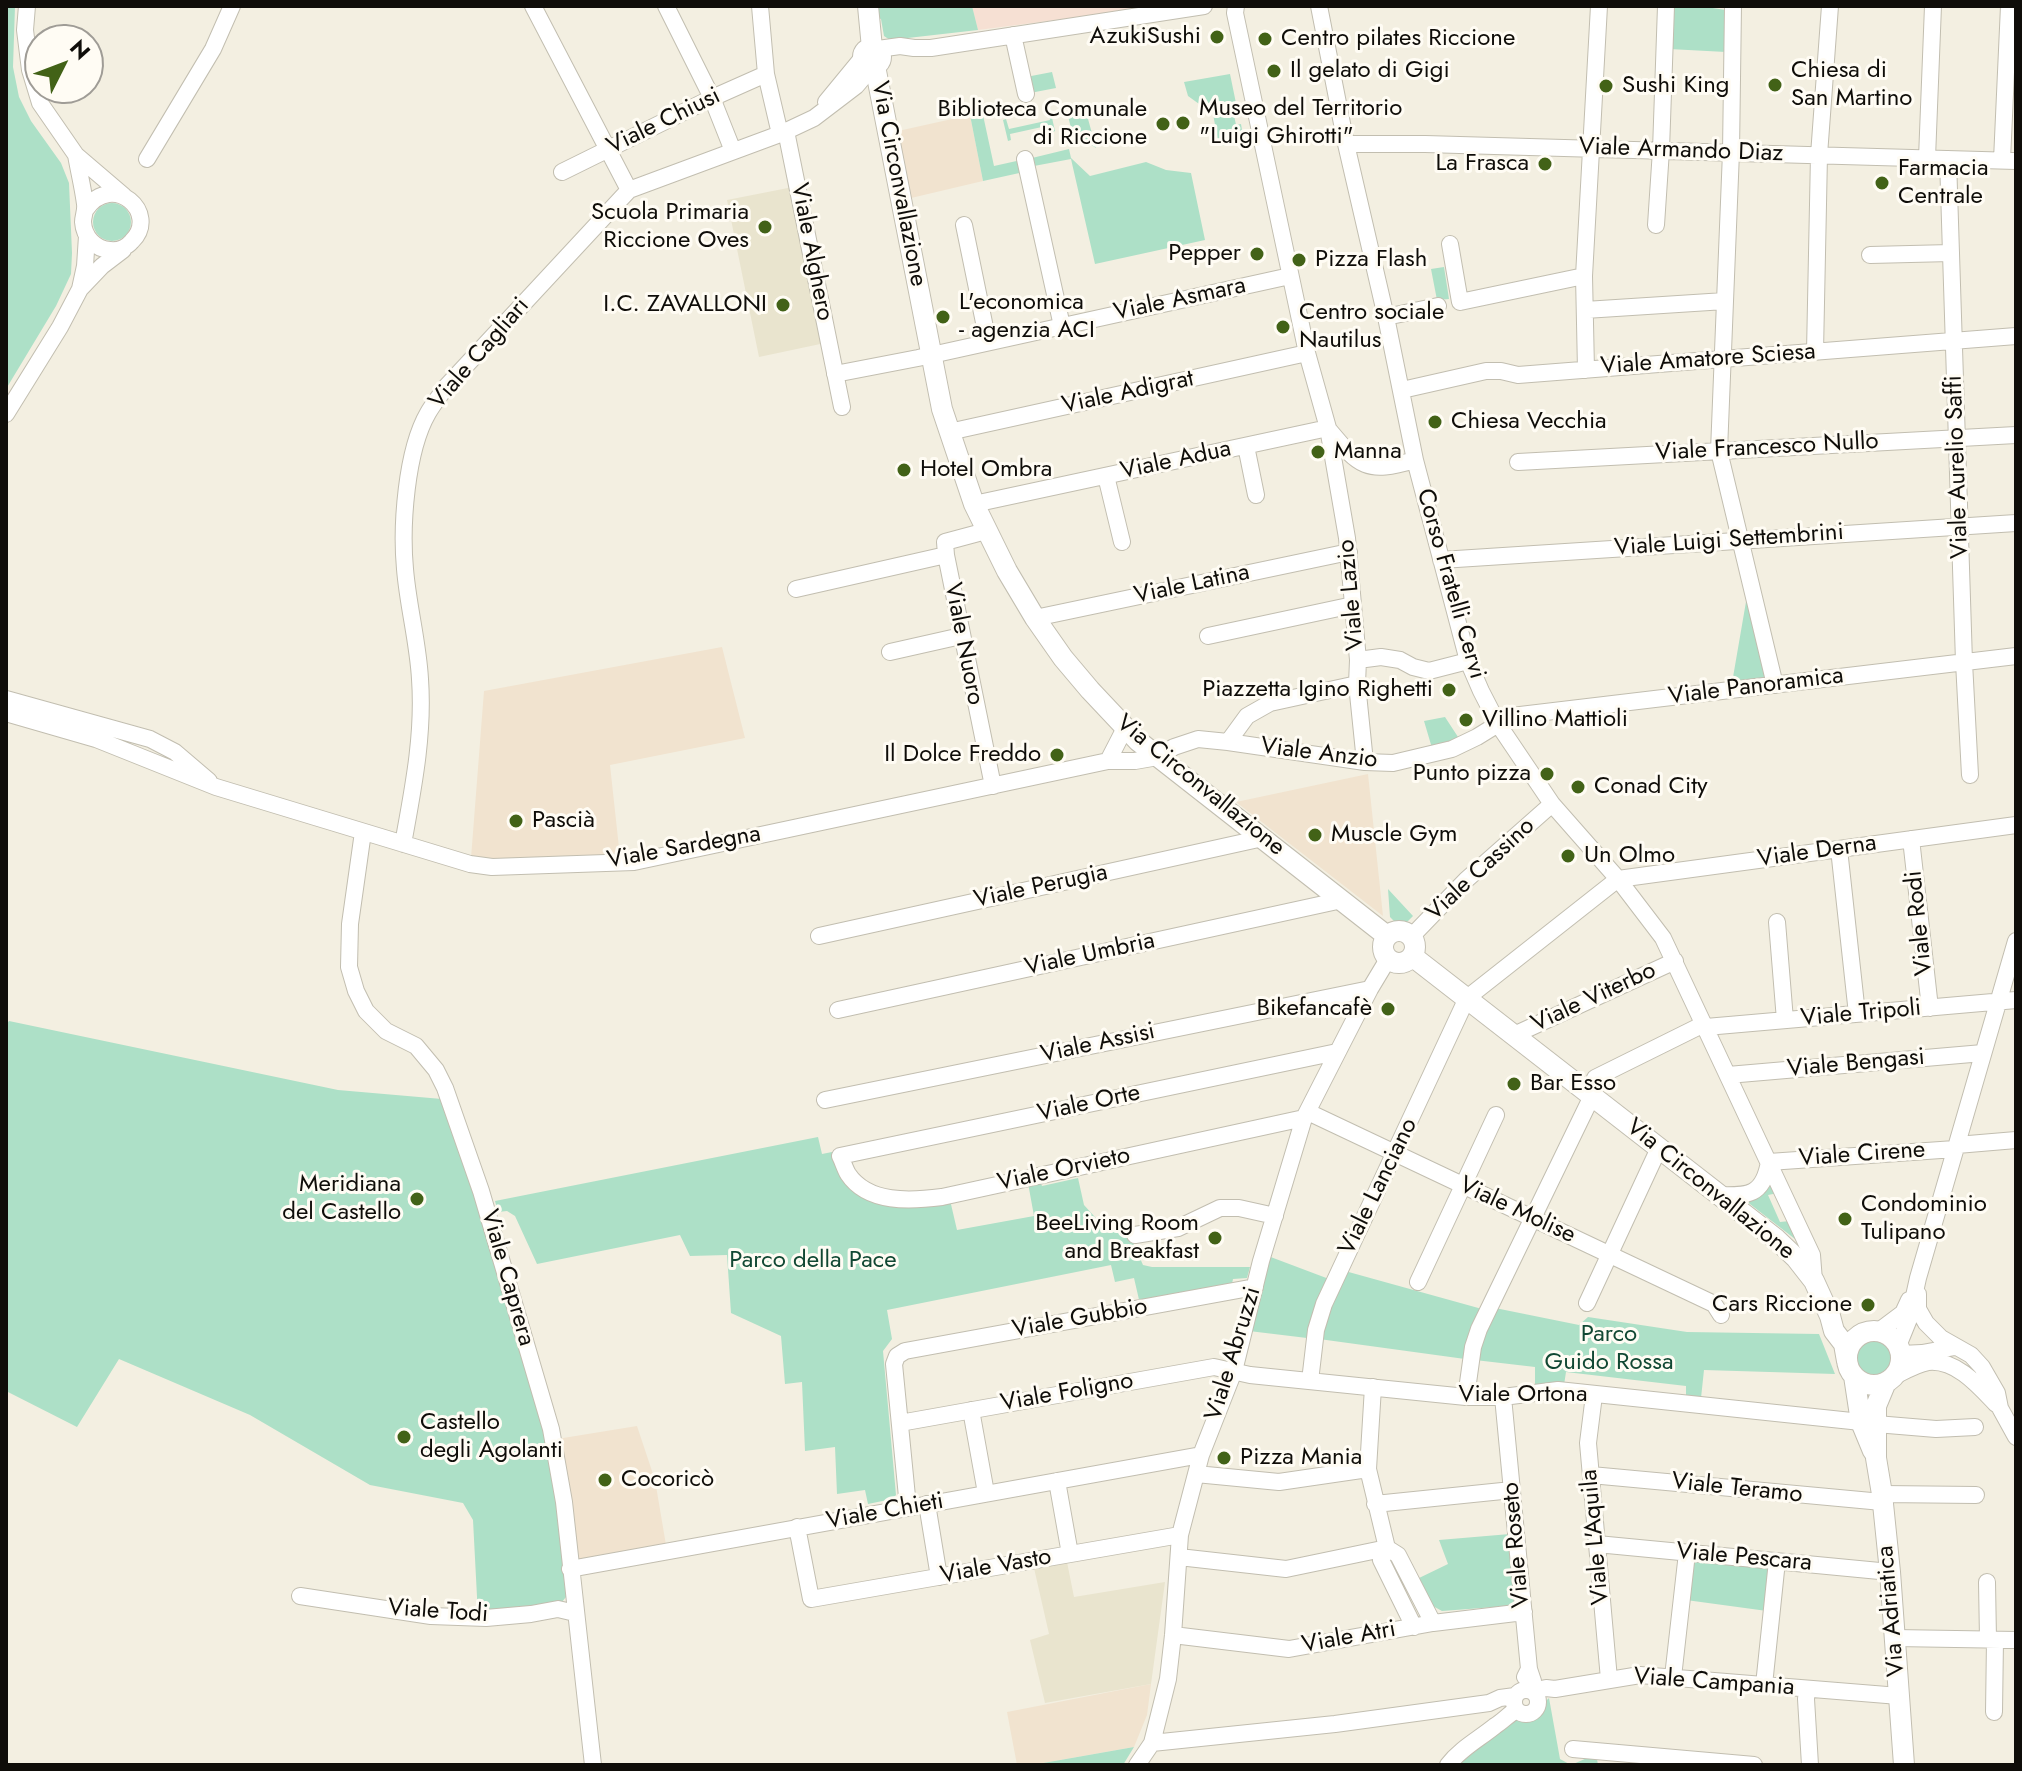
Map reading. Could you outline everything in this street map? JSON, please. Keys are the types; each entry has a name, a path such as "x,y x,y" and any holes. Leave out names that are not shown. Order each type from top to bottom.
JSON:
{"main road":[{"name":"Via Circonvallazione","path":"868,6 874,58 930,355 949,432 974,504 1007,571 1063,658 1125,728 1387,936"},
{"path":"1402,931 1412,947 1404,963 1399,964 1390,961 1383,952 1387,936 1402,931"},
{"name":"Via Circonvallazione","path":"1412,947 1467,998 1514,1035 1593,1087 1659,1148 1776,1239 1814,1281"},
{"name":"Via Adriatica","path":"1814,1281 1834,1331 1844,1344 1876,1458 1890,1572 1904,1765"},
{"path":"1830,1316 1893,1339 1899,1350 1900,1363 1868,1423"},
{"path":"1870,1332 1850,1345 1847,1353 1851,1369 1869,1384 1889,1380"}],"street":[{"path":"27,6 25,30 30,70 40,103 76,155 136,207 141,222 136,238 80,289"},
{"path":"147,159 213,49 232,6"},
{"path":"533,6 629,190"},
{"path":"666,6 712,98 733,151"},
{"name":"Viale Alghero","path":"760,6 766,74 783,132 842,407"},
{"path":"874,58 893,58 914,48 931,48 1204,6"},
{"name":"Viale Lazio","path":"1236,6 1237,26 1290,276 1328,428 1349,552 1365,762"},
{"name":"Corso Fratelli Cervi","path":"1319,6 1415,460 1468,661 1497,721 1552,804 1618,879 1663,938 1769,1162"},
{"path":"1586,370 1584,276 1599,6"},
{"path":"1656,225 1666,6"},
{"path":"1733,6 1731,152 1719,451 1775,685"},
{"path":"1815,352 1819,155 1830,6"},
{"path":"1927,158 1933,6"},
{"path":"2009,6 2009,161"},
{"path":"1013,35 1026,94"},
{"name":"Viale Cagliari","path":"403,844 418,761 420,718 420,679 405,568 407,480 427,414 445,388 629,190 814,118 874,58"},
{"name":"Viale Chiusi","path":"562,172 766,74"},
{"name":"Viale Armando Diaz","path":"1346,144 1485,145 2009,161"},
{"path":"76,155 86,209"},
{"path":"1025,159 1062,326"},
{"name":"Viale Aurelio Saffi","path":"1948,159 1970,775"},
{"path":"124,196 107,193 98,196 86,209 83,227 92,242 107,250 130,244"},
{"path":"964,225 988,342"},
{"path":"6,414 80,289 87,236"},
{"path":"1450,244 1460,302 1584,276"},
{"path":"1870,255 1951,253"},
{"name":"Viale Asmara","path":"930,355 1290,276"},
{"path":"1585,310 1725,301"},
{"path":"1386,317 1438,306"},
{"name":"Viale Amatore Sciesa","path":"1402,390 1486,371 1518,375 2016,336"},
{"name":"Viale Adigrat","path":"949,432 1307,353"},
{"path":"835,374 930,355"},
{"name":"Viale Lazio","path":"1328,428 1360,463 1374,468 1415,460"},
{"name":"Viale Adua","path":"974,504 1328,428"},
{"name":"Viale Francesco Nullo","path":"1518,462 2016,435"},
{"name":"Viale Adua","path":"1246,446 1256,495"},
{"name":"Viale Adua","path":"1106,476 1122,542"},
{"name":"Viale Luigi Settembrini","path":"1441,560 2016,523"},
{"name":"Viale Nuoro","path":"986,531 945,542 961,636 993,786"},
{"name":"Viale Latina","path":"1035,618 1349,552"},
{"path":"796,589 946,555"},
{"path":"1208,636 1353,605"},
{"path":"890,652 961,636"},
{"name":"Viale Panoramica","path":"1497,721 2016,656"},
{"path":"1358,660 1381,657 1400,660 1429,671 1468,661"},
{"path":"1228,742 1247,716 1270,703 1357,684"},
{"name":"Viale Sardegna","path":"6,699 150,739 175,752 216,787"},
{"name":"Viale Sardegna","path":"6,713 96,739 216,787 470,864 492,867 634,862 1108,761 1158,757"},
{"name":"Viale Anzio","path":"1158,757 1174,747 1198,739 1365,762 1393,763 1452,749 1477,737 1497,721"},
{"path":"1108,761 1125,728"},
{"name":"Viale Cassino","path":"1412,947 1466,880 1552,804"},
{"name":"Viale Derna","path":"1618,879 2016,825"},
{"name":"Viale Caprera","path":"363,832 350,924 349,967 366,1011 386,1031 416,1046 436,1070 481,1191 551,1429 564,1502 593,1765"},
{"name":"Viale Perugia","path":"819,936 1263,838"},
{"name":"Viale Rodi","path":"1911,839 1930,1008"},
{"path":"1839,849 1857,1014"},
{"path":"1467,998 1618,879"},
{"name":"Viale Umbria","path":"838,1010 1342,900"},
{"path":"1777,922 1785,1020"},
{"path":"1955,1347 1922,1353 1899,1350 2016,941"},
{"name":"Viale Abruzzi","path":"1137,1765 1152,1743 1168,1679 1180,1535 1201,1455 1234,1371 1255,1287 1306,1115 1370,989 1390,961"},
{"name":"Viale Viterbo","path":"1514,1035 1675,961"},
{"name":"Viale Assisi","path":"825,1100 1370,989"},
{"name":"Viale Lanciano","path":"1310,1381 1316,1330 1324,1304 1467,998"},
{"name":"Viale Tripoli","path":"1705,1026 2016,1000"},
{"path":"1466,1397 1473,1347 1479,1329 1593,1087 1705,1026"},
{"name":"Viale Orte","path":"840,1156 1337,1052"},
{"name":"Viale Bengasi","path":"1728,1075 1983,1053"},
{"name":"Viale Molise","path":"1306,1115 1395,1153 1714,1304 1721,1315"},
{"name":"Viale Orvieto","path":"840,1156 849,1175 863,1188 880,1196 915,1200 942,1197 1306,1115"},
{"path":"1418,1282 1496,1115"},
{"name":"Viale Cirene","path":"1769,1162 2016,1140"},
{"path":"1587,1303 1659,1148"},
{"path":"1718,1195 1749,1194 1760,1187 1769,1162"},
{"name":"Via Adriatica","path":"1769,1162 1812,1255 1814,1281"},
{"path":"1135,1235 1178,1228 1220,1208 1239,1208 1275,1216"},
{"path":"1870,1332 1903,1313 1917,1280"},
{"path":"1917,1280 1918,1309 1926,1323 1941,1338 1978,1362 1997,1393 2000,1408 2016,1437"},
{"name":"Viale Gubbio","path":"900,1423 894,1364 897,1356 905,1351 1255,1287"},
{"path":"1889,1380 1928,1362 1945,1364 1963,1373 2000,1408"},
{"name":"Viale Foligno","path":"900,1423 1214,1367 1234,1371"},
{"name":"Viale Ortona","path":"1234,1371 1466,1397 1503,1397 1558,1390 1868,1423"},
{"path":"1373,1387 1368,1469 1387,1548 1381,1560 1414,1627"},
{"name":"Viale L'Aquila","path":"1594,1395 1588,1443 1609,1679"},
{"name":"Viale Roseto","path":"1503,1397 1529,1669 1533,1681 1524,1701"},
{"path":"971,1410 986,1493"},
{"path":"900,1423 908,1507"},
{"path":"1868,1423 1936,1429 1975,1427"},
{"name":"Viale Chieti","path":"570,1569 1201,1455"},
{"path":"1196,1474 1279,1482 1368,1469"},
{"name":"Viale Teramo","path":"1591,1475 1882,1498 1976,1495"},
{"path":"1057,1481 1070,1554"},
{"path":"1375,1504 1512,1490"},
{"path":"927,1504 939,1577"},
{"name":"Viale Vasto","path":"797,1527 811,1599 1180,1535"},
{"name":"Viale Pescara","path":"1597,1544 1890,1572"},
{"path":"1179,1557 1286,1569 1387,1548 1398,1555 1433,1623"},
{"path":"1673,1677 1687,1553"},
{"path":"1764,1685 1777,1561"},
{"path":"1987,1582 1994,1712"},
{"name":"Viale Todi","path":"300,1596 431,1616 486,1618 558,1609 575,1613"},
{"name":"Viale Atri","path":"1173,1635 1289,1649 1433,1623 1524,1612"},
{"path":"1895,1638 2016,1640"},
{"name":"Viale Campania","path":"1524,1701 1555,1689 1640,1675 1899,1696"},
{"path":"1807,1689 1810,1765"},
{"path":"1152,1743 1524,1701"},
{"path":"1448,1765 1524,1701"},
{"path":"1573,1749 1644,1760 1754,1765"}],"shaded area":[{"path":"972,6 1157,6 1157,7 978,30"},
{"path":"970,115 983,181 911,198 898,131"},
{"name":"I.C. ZAVALLONI","path":"793,187 825,343 759,357 727,200"},
{"path":"722,647 745,738 610,765 620,857 515,862 471,858 484,691"},
{"path":"1368,774 1383,916 1236,802"},
{"path":"637,1426 655,1480 666,1545 575,1565 557,1439"},
{"path":"1067,1562 1074,1597 1165,1582 1151,1684 1045,1703 1030,1640 1049,1634 1034,1568"},
{"path":"1151,1684 1147,1715 1134,1747 1017,1765 1007,1712"}],"green space":[{"path":"6,6 15,6 13,67 19,97 31,121 61,163 69,183 72,253 71,274 56,306 6,389"},
{"path":"877,6 972,6 978,30 890,40 884,36 881,19 877,18"},
{"path":"1670,6 1726,10 1726,52 1669,49"},
{"path":"1052,72 1056,88 1030,93 1026,77"},
{"path":"1230,74 1237,108 1233,110 1236,125 1241,124 1244,142 1219,146 1213,114 1188,96 1184,82"},
{"path":"1085,108 1096,148 1072,132 1067,112"},
{"path":"1050,109 1055,131 1051,125 1010,134 1011,140 1008,141 1003,120 1006,119 1009,129 1050,120"},
{"path":"970,115 983,115 994,166 1021,160 1024,172 983,181"},
{"path":"1069,149 1071,158 1090,176 1146,162 1166,170 1191,173 1205,240 1095,264 1071,159 1034,166 1032,158"},
{"path":"112,203 126,208 131,222 126,236 112,241 98,236 93,222 98,208"},
{"path":"1444,267 1449,299 1437,300 1431,269"},
{"path":"1747,596 1767,679 1732,683"},
{"path":"1445,717 1460,740 1432,748 1424,721"},
{"path":"1388,889 1413,916 1401,928 1390,917"},
{"path":"9,1021 338,1090 442,1099 484,1217 552,1458 566,1597 561,1603 478,1616 473,1520 463,1503 370,1485 250,1415 119,1359 77,1427 6,1391 6,1025"},
{"name":"Parco della Pace","path":"818,1137 822,1154 832,1152 844,1180 878,1203 895,1207 950,1200 957,1230 1034,1216 1028,1183 1040,1181 1042,1186 1078,1178 1084,1205 1104,1227 1132,1231 1132,1240 1143,1265 1250,1267 1247,1278 1140,1304 1134,1278 1115,1282 1111,1265 887,1310 892,1339 883,1351 896,1495 892,1499 868,1504 865,1490 837,1494 835,1447 805,1451 802,1382 785,1384 781,1336 731,1313 727,1255 690,1256 680,1235 537,1264 515,1216 507,1211 498,1212 495,1201"},
{"path":"1771,1178 1778,1193 1768,1195 1780,1222 1790,1221 1798,1236 1795,1239 1746,1201"},
{"path":"1268,1256 1329,1279 1307,1338 1249,1331"},
{"name":"Parco Guido Rossa","path":"1345,1271 1482,1309 1465,1359 1319,1339"},
{"name":"Parco Guido Rossa","path":"1495,1308 1579,1325 1588,1317 1687,1332 1819,1334 1835,1374 1704,1370 1701,1398 1686,1397 1686,1386 1566,1372 1564,1385 1535,1384 1535,1367 1475,1360"},
{"path":"1874,1341 1886,1346 1891,1358 1886,1370 1874,1375 1862,1370 1857,1358 1862,1346"},
{"path":"1510,1534 1517,1596 1514,1602 1508,1606 1442,1611 1431,1605 1417,1579 1448,1564 1439,1540"},
{"path":"1690,1560 1771,1569 1767,1611 1686,1600"},
{"path":"1549,1698 1560,1759 1571,1765 1458,1765 1508,1725 1531,1715"},
{"path":"1134,1747 1123,1765 1032,1765"},
{"path":"1587,1758 1597,1759 1598,1765 1571,1765"}],"place":[{"name":"AzukiSushi","path":"1217,37"},
{"name":"Centro pilates Riccione","path":"1265,39"},
{"name":"Il gelato di Gigi","path":"1274,71"},
{"name":"Chiesa di San Martino","path":"1775,85"},
{"name":"Sushi King","path":"1606,86"},
{"name":"Museo del Territorio \"Luigi Ghirotti\"","path":"1183,123"},
{"name":"Biblioteca Comunale di Riccione","path":"1163,124"},
{"name":"La Frasca","path":"1545,164"},
{"name":"Farmacia Centrale","path":"1882,183"},
{"name":"Scuola Primaria Riccione Oves","path":"765,227"},
{"name":"Pepper","path":"1257,254"},
{"name":"Pizza Flash","path":"1299,260"},
{"name":"I.C. ZAVALLONI","path":"783,305"},
{"name":"L'economica - agenzia ACI","path":"943,317"},
{"name":"Centro sociale Nautilus","path":"1283,327"},
{"name":"Chiesa Vecchia","path":"1435,422"},
{"name":"Manna","path":"1318,452"},
{"name":"Hotel Ombra","path":"904,470"},
{"name":"Piazzetta Igino Righetti","path":"1449,690"},
{"name":"Villino Mattioli","path":"1466,720"},
{"name":"Il Dolce Freddo","path":"1057,755"},
{"name":"Punto pizza","path":"1547,774"},
{"name":"Conad City","path":"1578,787"},
{"name":"Pascià","path":"516,821"},
{"name":"Muscle Gym","path":"1315,835"},
{"name":"Un Olmo","path":"1568,856"},
{"name":"Bikefancafè","path":"1388,1009"},
{"name":"Bar Esso","path":"1514,1084"},
{"name":"Meridiana del Castello","path":"417,1199"},
{"name":"Condominio Tulipano","path":"1845,1219"},
{"name":"BeeLiving Room and Breakfast","path":"1215,1238"},
{"name":"Cars Riccione","path":"1868,1305"},
{"name":"Castello degli Agolanti","path":"404,1437"},
{"name":"Pizza Mania","path":"1224,1458"},
{"name":"Cocoricò","path":"605,1480"}]}
